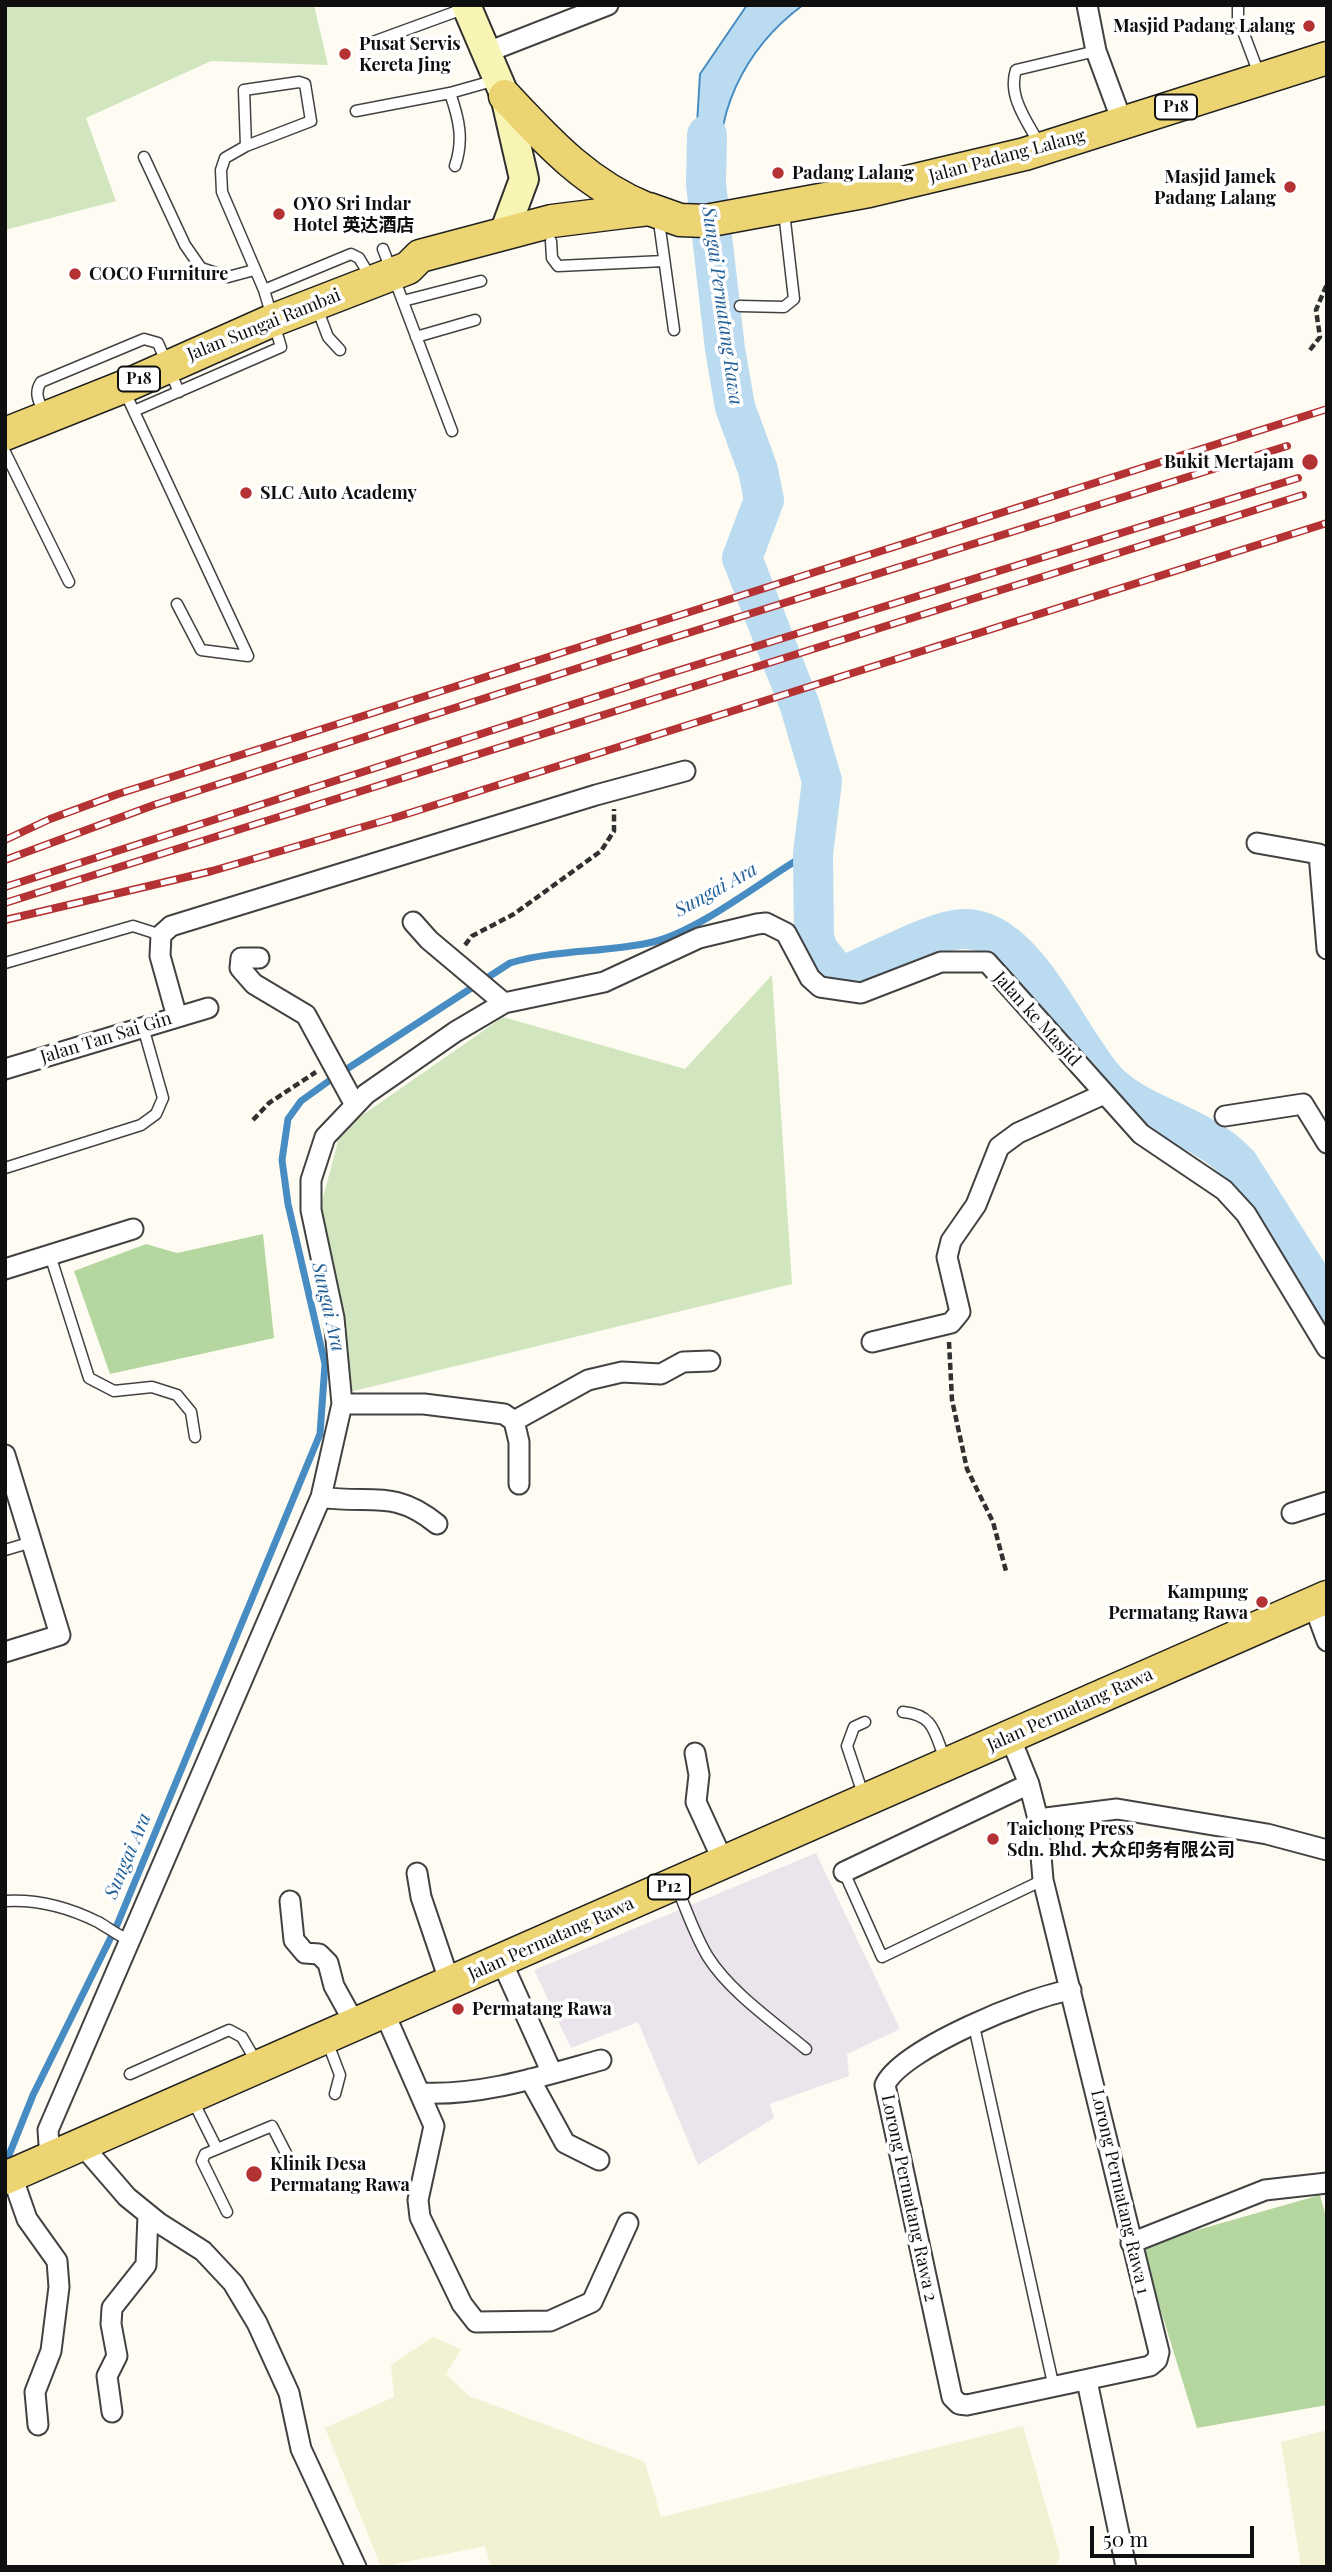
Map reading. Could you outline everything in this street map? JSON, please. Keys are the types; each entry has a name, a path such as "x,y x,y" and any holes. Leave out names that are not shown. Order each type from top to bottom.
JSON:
{"main road":[{"name":"Jalan Padang Lalang","path":"551,241 669,220 730,218 784,208 1042,149 1262,81 1327,58"},
{"path":"501,88 558,153 581,172 620,198 669,220"},
{"name":"Jalan Sungai Rambai","path":"5,434 46,415 128,399 173,379 271,320 392,275 420,256 552,221 669,220"},
{"name":"Jalan Sungai Rambai","path":"392,275 423,275 551,241"},
{"name":"Jalan Permatang Rawa","path":"8,2177 1320,1600"}],"street":[{"path":"485,53 608,5"},
{"path":"1087,5 1096,51 1123,124"},
{"path":"467,6 501,88 524,179 504,233"},
{"path":"177,1017 160,956 161,935 171,926 596,794 685,771"},
{"path":"1256,843 1319,853 1327,949"},
{"path":"414,922 429,940 499,998"},
{"name":"Jalan ke Masjid","path":"50,2160 48,2130 321,1497 342,1404 334,1318 311,1210 312,1180 325,1137 352,1102 499,998 604,982 699,938 766,923 786,933 810,978 820,987 861,993 941,962 987,962 1141,1134 1224,1190 1246,1214 1327,1348"},
{"path":"259,958 241,958 240,968 254,984 306,1015 352,1102"},
{"name":"Jalan Tan Sai Gin","path":"5,1069 208,1008"},
{"path":"872,1342 951,1324 960,1312 947,1257 951,1241 976,1205 999,1147 1018,1133 1104,1094"},
{"path":"1225,1116 1303,1104 1327,1143"},
{"path":"5,1269 133,1230"},
{"path":"514,1421 589,1380 622,1372 661,1374 683,1362 710,1361"},
{"path":"342,1404 424,1404 504,1415 514,1421 519,1442 519,1485"},
{"path":"5,1653 60,1635 6,1460"},
{"path":"321,1497 384,1499 405,1503 437,1524"},
{"path":"1292,1513 1327,1502"},
{"path":"1320,1600 1327,1641"},
{"name":"Lorong Permatang Rawa 1","path":"1010,1737 1029,1784 1038,1819 1043,1880 1159,2352 1157,2360 1150,2366 1087,2381"},
{"path":"695,1753 699,1775 696,1802 724,1863"},
{"path":"844,1872 1029,1784"},
{"path":"1038,1819 1117,1810 1267,1834 1327,1850"},
{"path":"417,1873 421,1897 450,1983"},
{"path":"289,1901 293,1940 305,1953 319,1954 328,1963 334,1986 355,2024"},
{"path":"501,1961 552,2073"},
{"name":"Lorong Permatang Rawa 2","path":"1055,2389 967,2405 959,2404 952,2397 885,2085 890,2073 907,2058 1037,1998 1071,1990"},
{"path":"384,2012 434,2126 418,2200 420,2217 461,2304 476,2322 550,2321 592,2302 628,2223"},
{"path":"421,2093 451,2095 530,2079 601,2060"},
{"path":"530,2079 565,2143 599,2160"},
{"path":"82,2145 94,2163 148,2215 203,2251 233,2283 257,2323 289,2393 301,2449 356,2567"},
{"path":"8,2177 27,2219 57,2261 59,2287 51,2351 35,2392 38,2425"},
{"path":"1131,2243 1265,2190 1327,2183"},
{"path":"112,2412 107,2376 117,2356 111,2323 112,2308 146,2264 148,2215"},
{"path":"1055,2389 1087,2381 1126,2567"}],"lane":[{"path":"1238,5 1238,18 1262,81"},
{"path":"370,43 467,6"},
{"path":"1042,149 1014,95 1012,80 1016,70 1096,51"},
{"path":"246,146 244,90 299,82 305,84 311,121 246,146 225,158 220,170 222,192 264,290 271,320"},
{"path":"356,111 450,93 501,88"},
{"path":"450,93 459,121 461,149 454,166"},
{"path":"144,157 185,245 201,268 228,277 254,270"},
{"path":"740,306 784,307 794,299 784,208"},
{"path":"669,220 664,261 674,330"},
{"path":"551,241 552,258 558,266 664,261"},
{"path":"264,290 351,254 392,275 481,281"},
{"path":"392,275 452,431"},
{"path":"316,304 328,337 340,350"},
{"path":"416,337 475,320"},
{"path":"46,415 37,397 36,389 41,382 144,339 158,344 173,379"},
{"path":"128,399 248,656 201,650 177,604"},
{"path":"5,452 69,582"},
{"path":"5,963 133,926 161,935"},
{"path":"5,1168 141,1125 156,1114 163,1098 143,1027"},
{"path":"50,1255 89,1378 114,1391 152,1387 177,1395 191,1412 195,1437"},
{"path":"5,1550 32,1542"},
{"path":"903,1712 920,1714 929,1723 947,1765"},
{"path":"865,1722 854,1727 846,1746 865,1801"},
{"path":"844,1872 882,1957 1043,1880"},
{"path":"676,1884 707,1955 718,1971 763,2014 806,2049"},
{"path":"5,1901 28,1900 54,1904 98,1922 129,1940"},
{"path":"974,2026 1055,2389"},
{"path":"130,2074 229,2030 236,2031 242,2037 259,2067"},
{"path":"325,2037 340,2075 335,2094"},
{"path":"191,2097 217,2149"},
{"path":"227,2212 202,2161 205,2154 272,2126 290,2161"}],"path":[{"path":"1310,350 1320,337 1316,310 1327,284"},
{"path":"463,966 472,936 514,914 601,851 614,831 614,811 612,803 596,794"},
{"path":"253,1120 269,1103 331,1064"},
{"path":"951,1324 949,1346 952,1400 967,1469 993,1522 1006,1571"}],"shaded area":[{"path":"816,1853 900,2029 847,2054 849,2076 770,2104 774,2118 698,2165 638,2022 571,2048 534,1970"}],"green space":[{"path":"5,5 314,5 328,65 211,61 86,118 116,201 5,230"},
{"path":"772,975 792,1284 333,1396 338,1296 321,1205 341,1130 503,1017 685,1069"},
{"path":"263,1234 274,1338 110,1374 74,1271 146,1244 177,1253"},
{"path":"1320,2195 1327,2221 1327,2405 1197,2428 1141,2246"},
{"path":"433,2337 461,2349 446,2374 469,2396 645,2462 661,2517 1023,2426 1060,2555 1056,2567 491,2567 485,2546 381,2567 325,2428 394,2397 391,2365"},
{"path":"1327,2430 1327,2567 1301,2567 1281,2442"}],"water":[{"path":"747,5 803,5 764,41 736,86 722,136 720,162 724,189 693,191 700,74"}],"waterway":[{"name":"Sungai Permatang Rawa","path":"707,135 706,184 725,349 735,407 758,470 764,500 742,558 800,706 822,781 813,854 814,937 818,950 837,974 850,973 952,930 964,929 987,934 1008,947 1045,991 1094,1066 1109,1084 1140,1106 1208,1140 1239,1165 1327,1304"},
{"name":"Sungai Ara","path":"5,2165 33,2095 117,1925 320,1434 325,1364 288,1204 282,1160 288,1119 301,1101 333,1078 510,963 545,955 635,945 670,937 707,918 797,860 813,854"}],"railway":[{"path":"5,840 50,819 118,794 1327,409"},
{"path":"5,860 154,805 656,643 1287,446"},
{"path":"5,887 664,675 1298,478"},
{"path":"5,903 1303,495"},
{"path":"5,920 212,871 397,817 1327,523"}],"place":[{"name":"Masjid Padang Lalang","path":"1309,26"},
{"name":"Pusat Servis Kereta Jing","path":"345,54"},
{"name":"Padang Lalang","path":"778,173"},
{"name":"Masjid Jamek Padang Lalang","path":"1290,187"},
{"name":"OYO Sri Indar Hotel 英达酒店","path":"279,214"},
{"name":"COCO Furniture","path":"75,274"},
{"name":"Bukit Mertajam","path":"1310,462"},
{"name":"SLC Auto Academy","path":"246,493"},
{"name":"Kampung Permatang Rawa","path":"1262,1602"},
{"name":"Taichong Press Sdn. Bhd. 大众印务有限公司","path":"993,1839"},
{"name":"Permatang Rawa","path":"458,2009"},
{"name":"Klinik Desa Permatang Rawa","path":"254,2174"}]}
